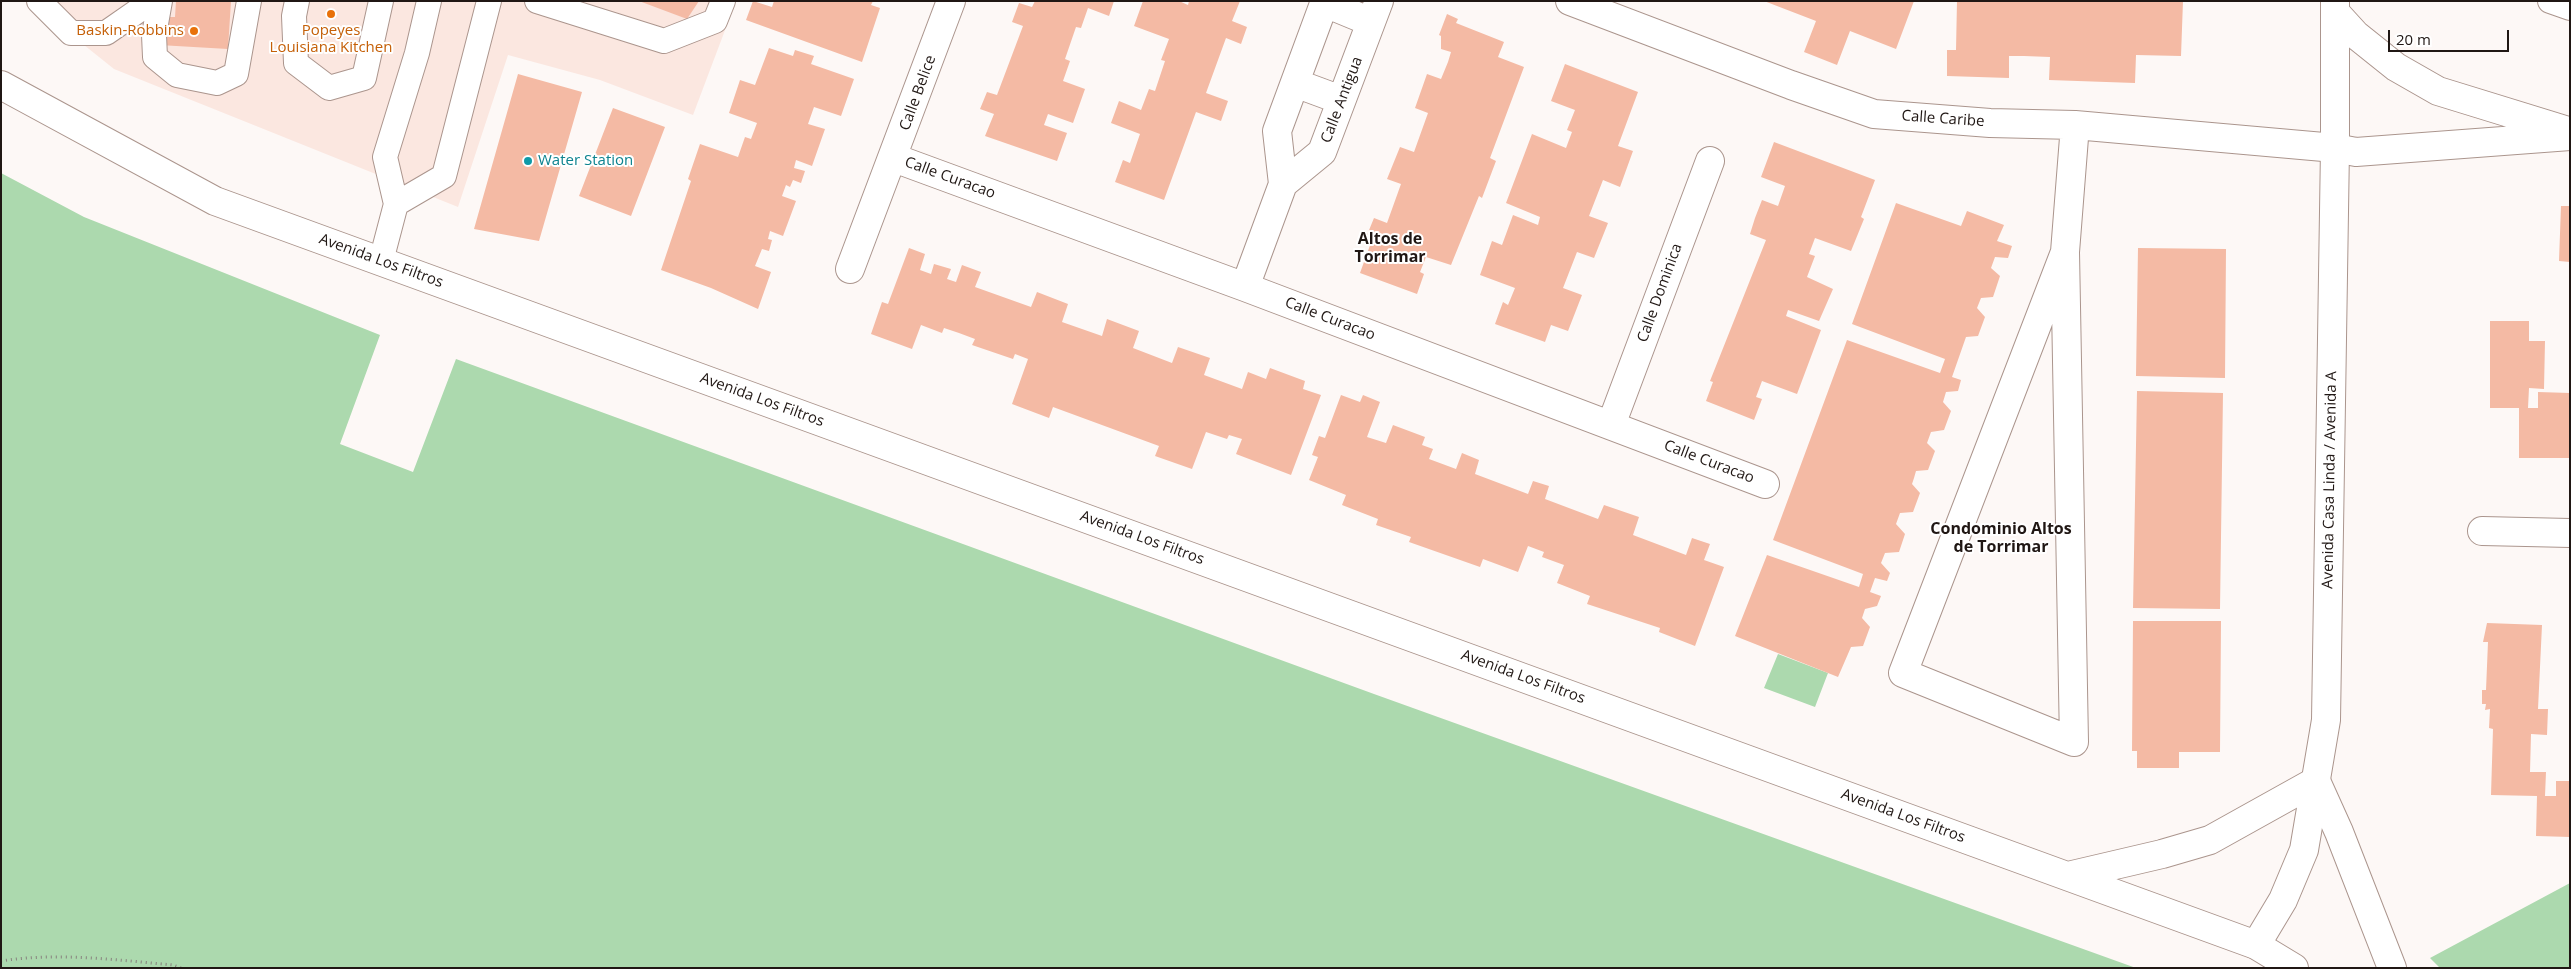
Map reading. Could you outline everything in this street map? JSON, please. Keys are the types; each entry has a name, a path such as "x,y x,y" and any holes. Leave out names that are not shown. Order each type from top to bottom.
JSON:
{"street":[{"name":"Calle Belice","path":"850,269 894,158 951,1"},
{"name":"Calle Caribe","path":"1570,1 1791,85 1874,114 1990,123 2075,125 2335,148 2356,152 2570,136"},
{"path":"1246,287 1283,184 1276,131 1325,2 1375,12"},
{"path":"2335,7 2356,35 2396,67 2438,91 2570,131"},
{"name":"Avenida Casa Linda / Avenida A","path":"2256,945 2283,900 2304,850 2326,720 2335,148 2335,7"},
{"name":"Calle Antigua","path":"1283,184 1322,152 1375,12"},
{"path":"1295,83 1342,100"},
{"name":"Avenida Los Filtros","path":"1,85 215,201 2256,945 2294,968"},
{"path":"2065,252 1903,673 2074,742 2065,252 2075,125"},
{"name":"Calle Curacao","path":"894,158 1246,287 1765,484"},
{"name":"Calle Dominica","path":"1611,425 1710,161"},
{"path":"2482,531 2570,533"},
{"path":"2068,876 2162,854 2210,840 2316,781 2339,832 2392,968"}],"lane":[{"path":"39,1 71,32 106,33 142,8 144,1"},
{"path":"160,1 154,35 155,57 176,75 217,83 236,74 249,1"},
{"path":"297,1 294,16 296,63 329,88 364,78 381,1"},
{"path":"380,261 396,204 385,157 417,53 429,1"},
{"path":"396,204 444,176 489,1"},
{"path":"537,1 664,41 715,21 723,1"},
{"path":"2550,1 2570,8"}],"path":[{"path":"1,961 27,957 101,959 173,965 181,968"}],"shaded area":[{"path":"26,1 736,1 693,115 600,80 508,55 458,207 114,69 39,9"}],"green space":[{"path":"1,173 84,217 380,335 340,444 413,472 456,359 1374,694 2136,968 1,968"},
{"path":"1778,654 1828,673 1815,707 1764,688"},
{"path":"2570,883 2570,968 2440,968 2430,958"}],"building":[{"name":"Baskin-Robbins","path":"176,1 231,1 228,49 159,45 161,17 175,17"},
{"path":"639,1 699,1 687,19"},
{"path":"753,1 772,7 774,1 873,1 871,5 880,8 862,62 746,20"},
{"path":"1035,1 1114,1 1109,16 1088,8 1081,28 1076,27 1065,59 1070,61 1063,81 1085,89 1073,123 1048,114 1044,125 1067,133 1057,161 985,136 994,114 980,109 987,92 997,95 1023,26 1012,22 1019,3 1032,7"},
{"path":"1143,1 1179,1 1188,5 1189,1 1240,1 1232,21 1247,27 1241,44 1226,38 1206,93 1228,101 1221,121 1196,112 1164,200 1115,182 1123,160 1130,163 1140,134 1111,123 1119,101 1141,110 1149,89 1155,91 1165,61 1161,60 1169,39 1134,26"},
{"path":"1764,1 1914,1 1896,49 1850,31 1837,65 1804,52 1816,21"},
{"path":"1957,1 2183,1 2181,56 2136,55 2135,83 2049,80 2050,57 2024,56 2009,56 2009,78 1947,76 1947,50 1956,50"},
{"path":"1447,14 1458,19 1456,23 1504,42 1498,57 1524,67 1490,158 1496,161 1482,198 1479,196 1451,265 1426,257 1420,272 1424,274 1417,294 1360,273 1373,237 1367,235 1374,218 1387,223 1401,184 1387,179 1400,147 1414,152 1428,113 1415,108 1427,74 1441,79 1448,62 1451,52 1441,49 1441,36 1439,35"},
{"path":"769,48 793,56 795,50 814,56 811,64 854,79 841,116 814,107 808,124 825,129 812,166 796,160 794,168 805,171 801,183 793,180 790,187 786,185 782,196 796,201 783,236 770,231 768,239 772,240 769,251 762,249 755,266 771,272 758,309 711,288 661,270 691,181 688,179 700,144 738,157 745,137 751,139 757,123 729,113 740,80 755,85"},
{"path":"1565,64 1638,92 1618,146 1633,151 1620,187 1603,180 1589,216 1608,223 1594,258 1577,252 1563,288 1582,295 1568,331 1551,325 1545,342 1495,324 1503,302 1508,305 1515,288 1480,275 1492,241 1502,245 1513,215 1538,225 1540,217 1506,203 1532,134 1566,148 1572,132 1567,130 1575,110 1551,101"},
{"name":"Water Station","path":"518,74 582,92 539,241 474,229"},
{"path":"613,108 665,127 631,216 579,196"},
{"path":"1774,142 1875,180 1861,217 1864,219 1851,251 1815,238 1809,254 1815,256 1807,277 1833,289 1819,321 1788,310 1786,316 1821,330 1797,394 1762,381 1756,397 1762,399 1754,420 1706,401 1713,382 1710,381 1766,240 1750,234 1755,218 1762,200 1778,206 1785,186 1761,177"},
{"path":"1896,203 1961,226 1967,211 2004,225 1997,241 2012,246 2008,258 1995,257 1991,268 2000,276 1993,297 1981,298 1977,308 1985,317 1978,336 1966,337 1952,377 1961,380 1958,391 1946,392 1943,402 1951,411 1944,430 1931,432 1927,443 1935,451 1928,470 1916,471 1912,484 1920,493 1913,512 1900,513 1896,524 1905,534 1899,552 1885,553 1881,563 1890,573 1887,581 1875,578 1870,592 1881,596 1877,606 1865,609 1862,618 1870,627 1863,646 1851,647 1838,677 1735,636 1767,555 1859,587 1863,574 1773,540 1847,340 1940,373 1945,359 1852,324"},
{"path":"2561,206 2570,206 2570,262 2559,261"},
{"path":"909,248 925,254 920,270 931,274 934,264 951,269 947,279 956,282 962,265 981,272 975,287 1031,307 1037,292 1068,304 1062,322 1102,336 1107,319 1139,331 1133,348 1172,363 1178,347 1210,358 1204,375 1242,389 1248,372 1266,379 1270,368 1305,381 1303,389 1321,395 1291,475 1236,454 1242,439 1229,435 1227,439 1206,432 1192,469 1155,456 1159,446 1053,407 1049,418 1012,404 1028,359 1015,354 1013,359 972,345 975,339 959,333 944,328 942,333 921,325 912,349 871,334 882,302 888,304"},
{"path":"2138,248 2226,249 2225,378 2136,376"},
{"path":"2490,321 2529,321 2529,341 2545,341 2544,389 2529,388 2528,408 2538,408 2538,392 2570,393 2570,458 2519,458 2519,408 2490,408"},
{"path":"2137,391 2223,393 2220,609 2133,608"},
{"path":"1341,395 1360,402 1363,395 1380,402 1367,437 1386,443 1393,425 1425,437 1422,445 1433,449 1429,459 1456,469 1462,453 1479,460 1475,474 1528,494 1533,481 1549,486 1545,499 1598,519 1604,505 1639,517 1633,535 1686,555 1692,538 1710,544 1704,560 1724,567 1695,646 1659,632 1660,628 1587,604 1590,596 1557,583 1564,565 1542,557 1544,552 1528,546 1518,572 1483,559 1480,567 1409,542 1411,537 1376,525 1378,519 1342,505 1346,495 1309,480 1318,457 1312,455 1319,436 1325,438"},
{"path":"2133,621 2221,621 2220,752 2179,752 2179,768 2137,768 2137,751 2132,751"},
{"path":"2487,623 2542,625 2538,709 2548,709 2547,735 2531,734 2530,772 2546,772 2545,796 2556,796 2556,781 2570,781 2570,837 2536,836 2537,796 2491,795 2493,729 2489,728 2490,709 2485,710 2486,704 2482,704 2482,690 2486,690 2488,642 2483,642"}],"place":[{"name":"Popeyes Louisiana Kitchen","path":"331,14"},
{"name":"Baskin-Robbins","path":"194,31"},
{"name":"Water Station","path":"528,161"}],"district":[{"name":"Altos de Torrimar","path":"1390,248"},
{"name":"Condominio Altos de Torrimar","path":"2001,538"}]}
